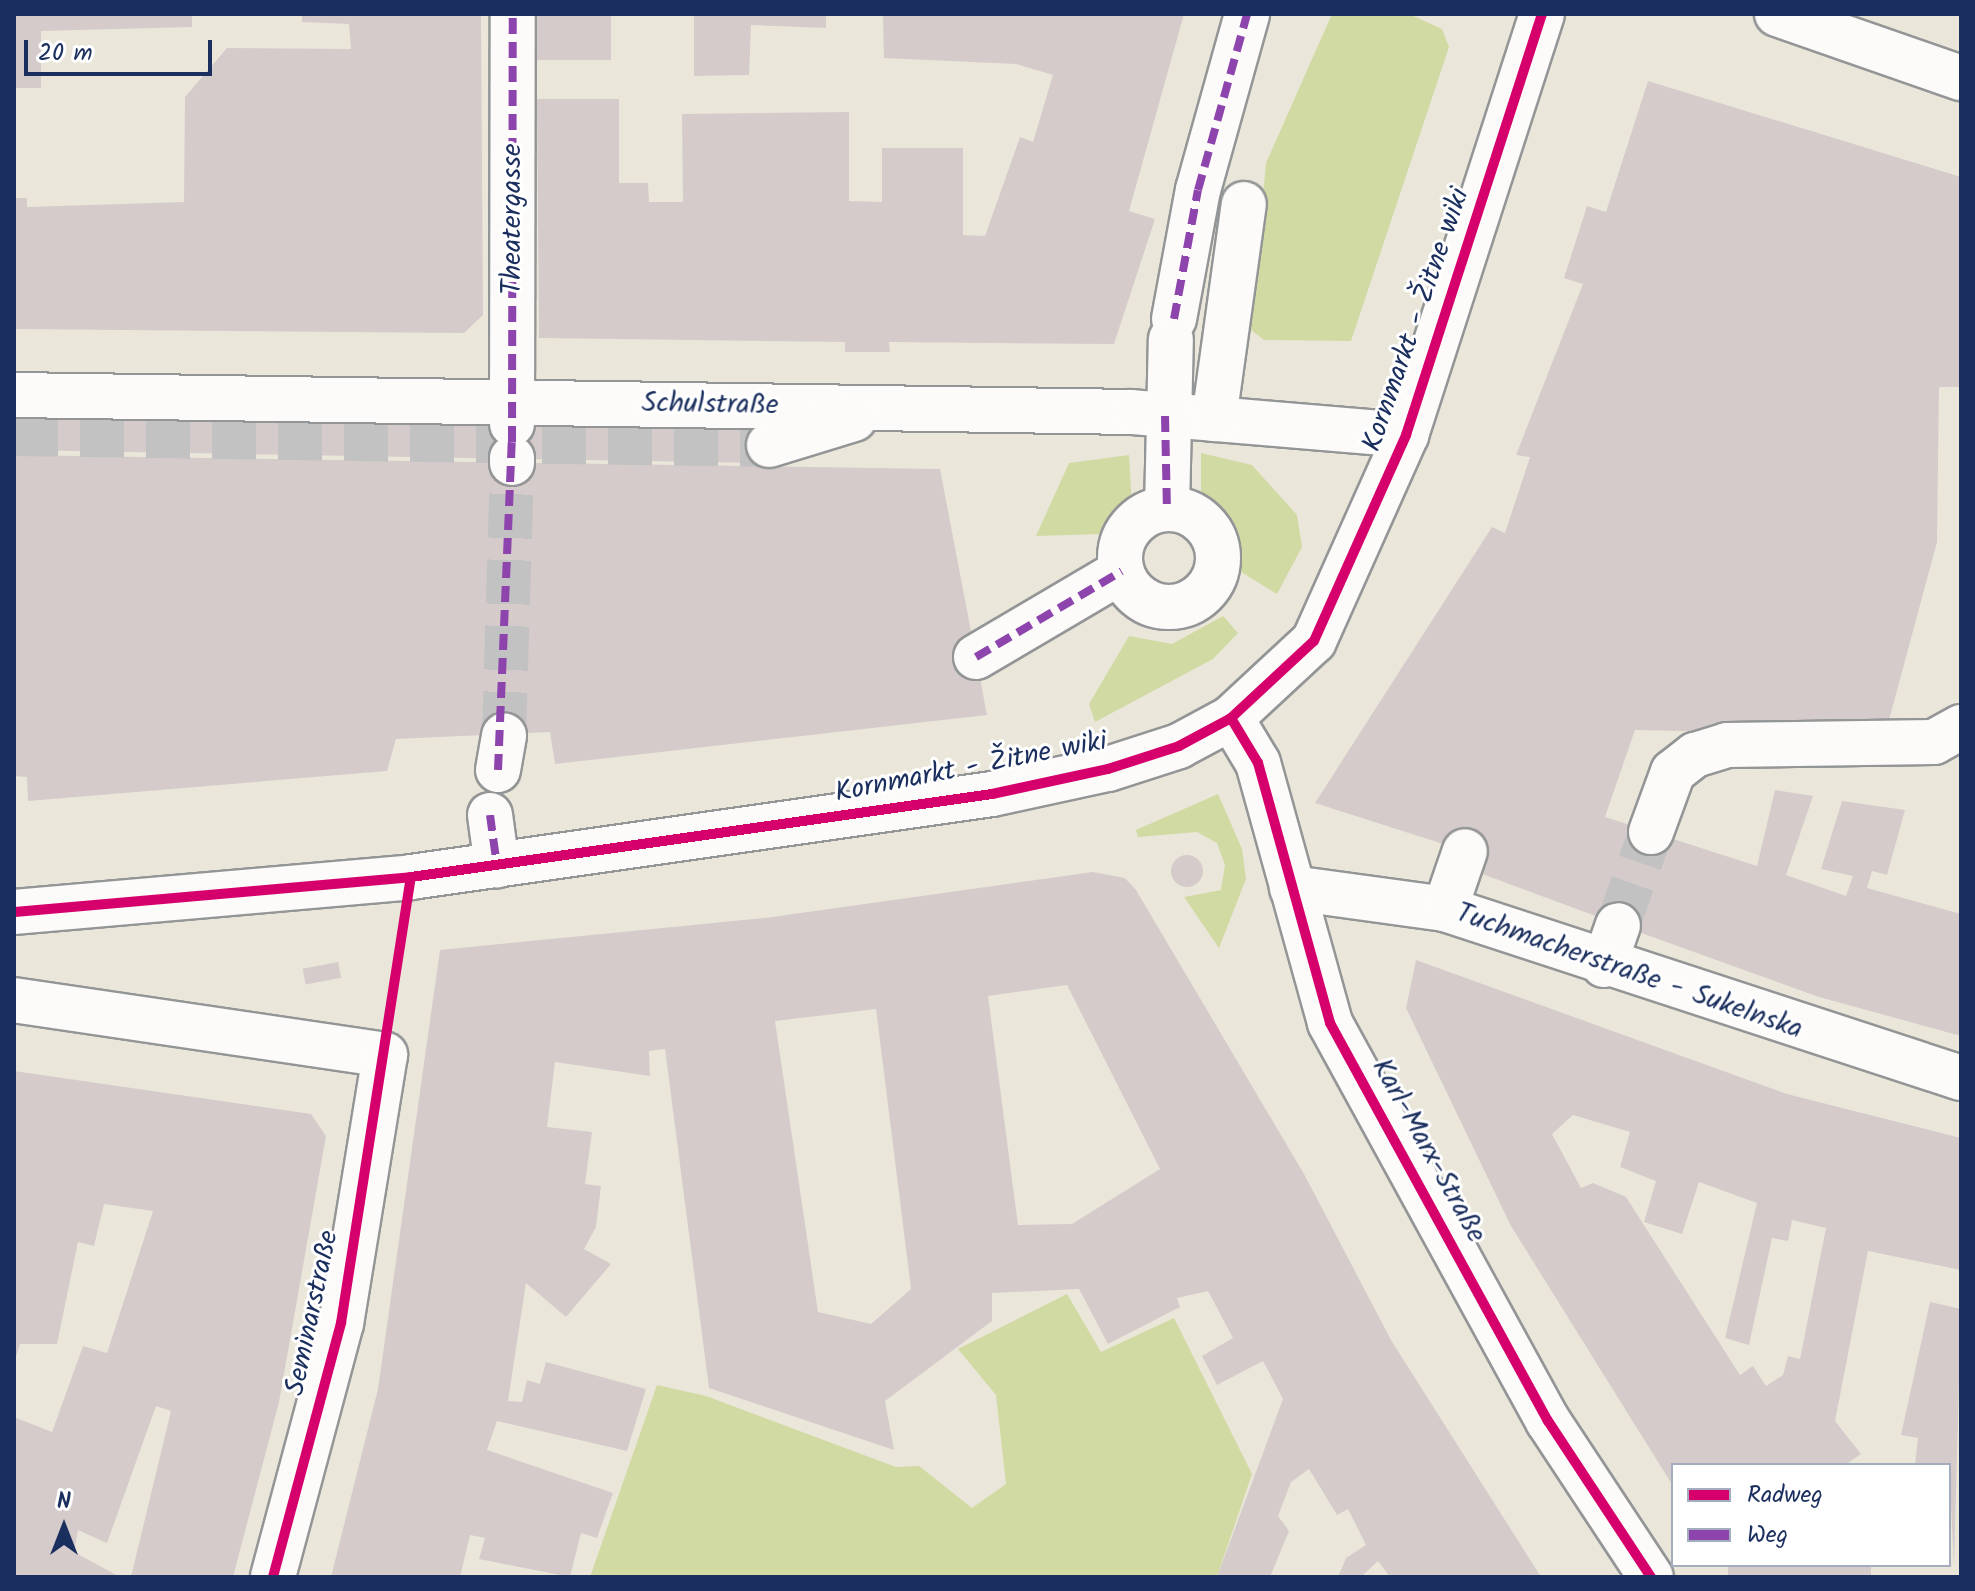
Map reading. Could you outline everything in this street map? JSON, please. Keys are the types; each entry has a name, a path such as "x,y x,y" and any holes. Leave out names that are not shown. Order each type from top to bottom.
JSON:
{"street":[{"name":"Theatergasse","path":"512,436 513,14"},
{"path":"1167,509 1165,416 1172,329 1198,190 1247,14"},
{"path":"1777,14 1961,78"},
{"name":"Kornmarkt - Žitne wiki","path":"14,912 411,877 992,794 1122,765 1231,718 1314,641 1406,435 1539,15"},
{"path":"1214,419 1244,204"},
{"name":"Schulstraße","path":"14,395 512,436 890,407 1165,416 1406,435"},
{"path":"769,445 890,407"},
{"path":"1167,509 1199,518 1211,531 1218,564 1204,593 1156,606 1129,587 1122,571 1129,529 1167,509"},
{"path":"976,657 1122,571"},
{"name":"Karl-Marx-Straße","path":"1231,718 1258,763 1330,1023 1548,1421 1651,1577"},
{"path":"1651,832 1673,772 1695,755 1727,745 1934,742 1961,727"},
{"path":"490,815 497,866"},
{"path":"1445,909 1465,851"},
{"name":"Tuchmacherstraße - Sukelnska","path":"1292,888 1445,909 1604,965 1961,1078"},
{"path":"1604,965 1618,925"},
{"name":"Seminarstraße","path":"14,1000 385,1055 341,1323 273,1577"}],"green space":[{"path":"1332,14 1409,14 1442,29 1449,47 1351,341 1264,340 1250,329 1266,163"},
{"path":"1201,453 1252,465 1297,515 1302,547 1277,594 1238,570 1231,538 1201,507"},
{"path":"1129,455 1132,505 1100,534 1036,536 1069,463"},
{"path":"1223,616 1238,633 1213,659 1095,722 1089,704 1129,636 1172,644"},
{"path":"1218,794 1242,849 1246,879 1219,948 1184,897 1221,890 1225,865 1217,843 1197,832 1138,837 1136,830"},
{"path":"1067,1294 1101,1352 1174,1318 1252,1474 1217,1577 590,1577 657,1385 706,1396 896,1467 919,1466 972,1508 1006,1484 996,1395 958,1349"}],"building":[{"path":"14,14 192,14 192,27 41,31 41,88 14,88"},
{"path":"302,14 481,14 483,315 464,333 14,329 14,198 27,198 27,207 184,202 185,97 227,48 351,49 349,24 302,22"},
{"path":"523,14 611,14 611,60 523,60"},
{"path":"694,14 826,14 826,28 751,25 749,75 694,76"},
{"path":"883,14 1184,14 1129,211 1155,219 1114,344 889,342 890,352 845,352 845,342 539,338 537,99 619,99 619,183 648,183 649,202 683,202 682,114 849,112 849,201 882,202 882,148 963,148 963,235 985,236 1020,137 1033,142 1053,75 1016,64 884,58"},
{"path":"1648,81 1961,177 1961,387 1939,387 1937,542 1885,735 1635,730 1605,817 1757,866 1775,790 1813,796 1786,875 1846,896 1853,876 1821,869 1842,801 1905,810 1887,875 1872,871 1867,888 1961,914 1961,1036 1819,997 1647,935 1477,872 1465,851 1315,803 1492,527 1505,533 1530,457 1516,455 1583,284 1564,278 1587,206 1606,212"},
{"path":"14,416 770,429 769,463 14,450"},
{"path":"14,455 940,469 987,715 555,764 550,732 396,739 387,771 28,801 27,777 14,776"},
{"path":"1187,855 1198,860 1203,871 1198,882 1187,887 1176,882 1171,871 1176,860"},
{"path":"1093,872 1125,878 1136,890 1304,1174 1391,1340 1541,1577 1390,1577 1378,1561 1361,1577 1338,1577 1346,1558 1366,1545 1348,1509 1337,1515 1309,1469 1291,1482 1278,1516 1289,1531 1270,1577 1217,1577 1283,1399 1263,1361 1217,1385 1202,1356 1233,1338 1208,1291 1177,1298 1180,1307 1108,1344 1079,1289 992,1293 992,1321 885,1401 894,1450 709,1388 665,1049 649,1051 650,1076 555,1062 547,1127 592,1132 585,1184 601,1186 596,1227 584,1249 611,1264 566,1317 526,1283 508,1401 522,1402 527,1380 540,1384 546,1362 646,1389 627,1451 497,1421 487,1450 613,1493 597,1538 581,1533 570,1577 479,1559 485,1538 470,1535 460,1577 331,1577 378,1389 440,950 765,918","holes":["1067,985 1160,1169 1072,1224 1018,1225 988,996","876,1009 911,1289 871,1324 818,1312 775,1021"]},
{"path":"1416,960 1787,1094 1961,1138 1961,1270 1868,1251 1835,1421 1861,1454 1848,1463 1671,1463 1671,1483 1511,1226 1406,1008","holes":["1573,1115 1630,1132 1620,1167 1656,1181 1644,1222 1682,1234 1699,1182 1757,1203 1725,1338 1749,1345 1772,1238 1788,1241 1792,1220 1826,1228 1800,1359 1788,1356 1783,1375 1766,1386 1753,1366 1740,1375 1626,1197 1593,1183 1581,1188 1552,1134"]},
{"path":"338,962 341,978 306,985 303,969"},
{"path":"14,1071 311,1114 326,1136 279,1402 233,1577 131,1577 171,1411 156,1406 107,1543 78,1530 74,1552 120,1577 14,1577 14,1417 52,1432 83,1346 107,1353 153,1211 104,1204 94,1246 78,1242 57,1344 20,1344 14,1363"},
{"path":"1930,1302 1961,1309 1954,1566 1951,1463 1915,1463 1918,1438 1901,1435"},
{"path":"1728,1567 1871,1567 1871,1577 1728,1577"}],"tunnel":[{"path":"14,434 769,445"},
{"path":"504,736 512,463"},
{"path":"1618,925 1651,832"}],"marked path":[{"path":"498,770 512,442 513,14"},
{"path":"1174,319 1198,190 1247,14"},
{"path":"1165,416 1167,509"},
{"path":"976,657 1122,571"},
{"path":"490,815 497,866"}],"cycle path":[{"path":"14,912 411,877 992,794 1108,769 1179,746 1231,718 1314,641 1406,435 1542,14"},
{"path":"1231,718 1258,763 1330,1023 1548,1421 1651,1577"},
{"path":"273,1577 341,1323 411,877"}]}
